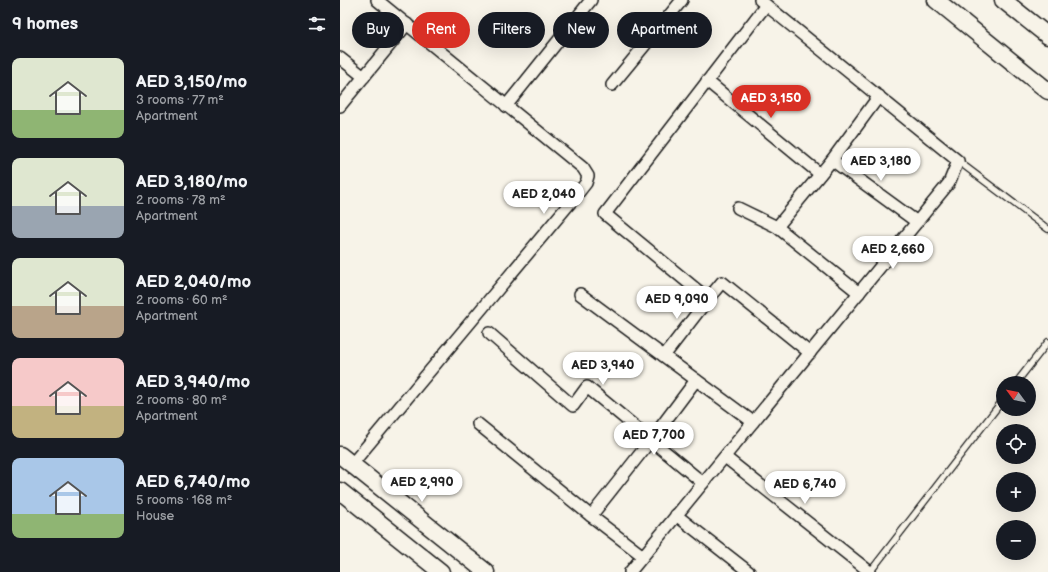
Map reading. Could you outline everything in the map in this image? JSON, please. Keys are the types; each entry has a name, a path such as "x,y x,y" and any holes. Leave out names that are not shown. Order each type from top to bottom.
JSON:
{"street":[{"path":"377,0 583,168 588,176 586,183 565,209 346,460 486,572"},
{"path":"506,106 591,0"},
{"path":"612,85 682,0"},
{"path":"936,0 1048,91"},
{"path":"1003,0 1048,36"},
{"path":"630,572 949,183 958,161 763,2 707,81 605,214 708,299"},
{"path":"340,106 407,24"},
{"path":"1007,57 1048,80"},
{"path":"340,58 364,77"},
{"path":"707,81 820,174"},
{"path":"777,227 832,160 879,96"},
{"path":"832,160 917,222"},
{"path":"738,208 777,227 859,293"},
{"path":"664,356 722,282 810,353"},
{"path":"580,294 753,422"},
{"path":"489,334 573,406 587,387 703,483"},
{"path":"591,516 696,380"},
{"path":"478,424 591,516 643,556"},
{"path":"725,456 870,572"},
{"path":"340,491 441,572"},
{"path":"676,515 749,572"}],"lane":[{"path":"958,161 1048,229"},
{"path":"1021,376 1048,342"},
{"path":"870,572 996,409"}]}
